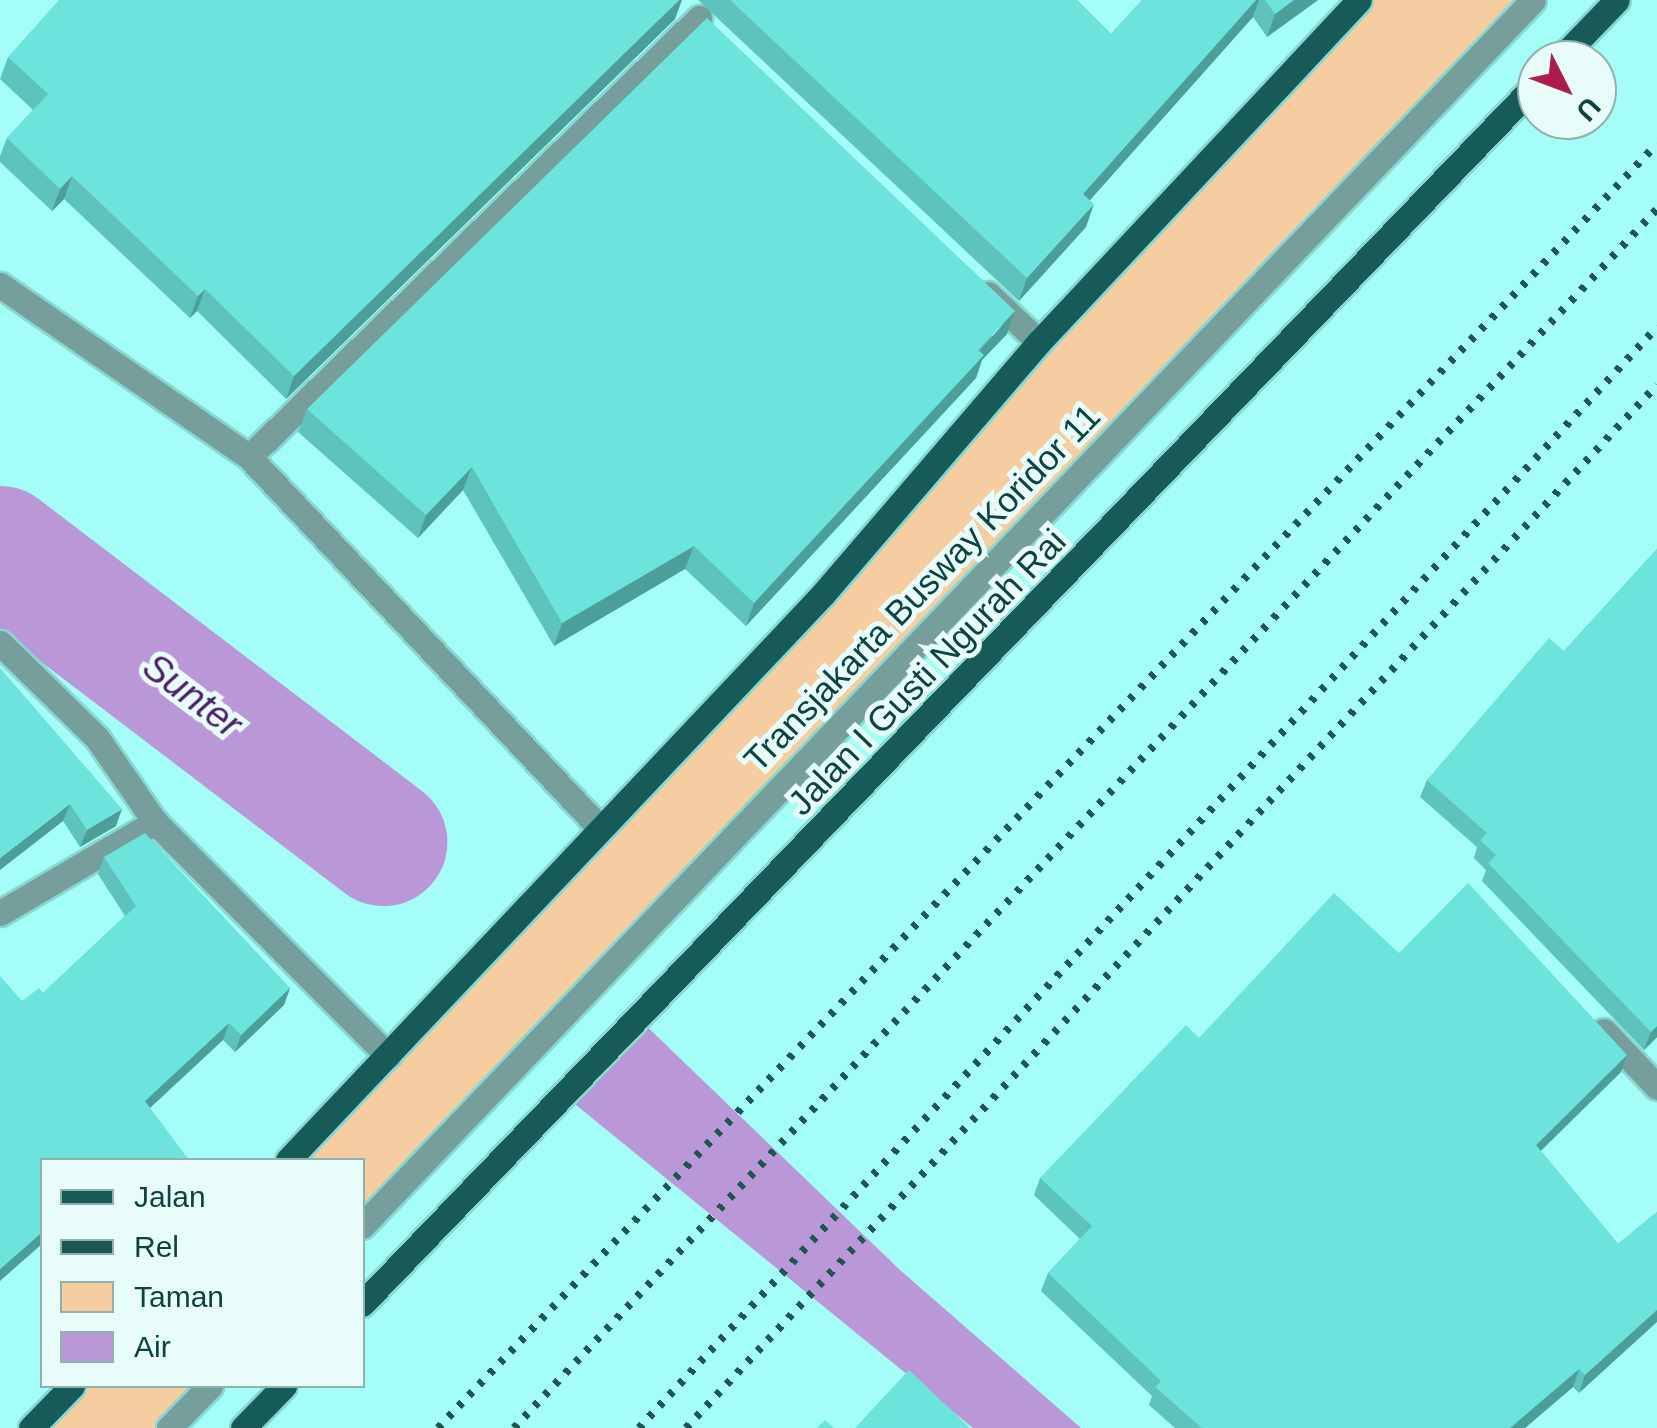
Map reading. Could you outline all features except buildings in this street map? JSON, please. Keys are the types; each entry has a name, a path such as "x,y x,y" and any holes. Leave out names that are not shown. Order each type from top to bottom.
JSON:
{"main road":[{"path":"290,1158 823,594 1039,342 1358,0"},
{"path":"1578,40 1617,0"},
{"name":"Jalan I Gusti Ngurah Rai","path":"365,1301 750,908 1517,105"},
{"path":"31,1428 70,1388"},
{"path":"243,1428 282,1388"}],"street":[{"path":"678,0 723,40"},
{"name":"Transjakarta Busway Koridor 11","path":"365,1223 1533,0"},
{"path":"249,457 699,18"},
{"path":"972,279 1039,342"},
{"path":"0,285 249,457 600,828"},
{"path":"0,643 97,738 154,822 388,1056"},
{"path":"0,913 154,822"},
{"path":"1580,1005 1657,1086"},
{"path":"169,1428 208,1388"}],"green space":[{"path":"1359,0 1534,0 365,1224 365,1158 290,1158"},
{"path":"70,1388 208,1388 169,1428 31,1428"}],"water":[{"path":"636,1016 900,1270 1081,1428 973,1428 565,1096"}],"waterway":[{"name":"Sunter","path":"0,550 383,842"}],"railway":[{"path":"438,1428 1657,144"},
{"path":"514,1428 1657,209"},
{"path":"639,1428 1657,327"},
{"path":"686,1428 1657,385"}]}
